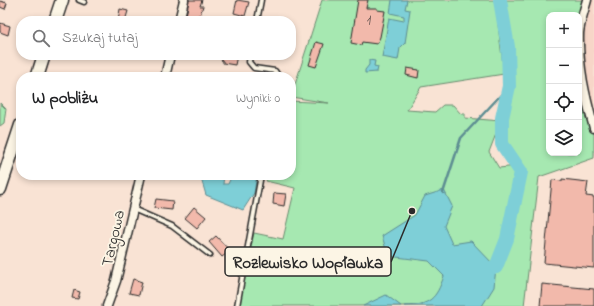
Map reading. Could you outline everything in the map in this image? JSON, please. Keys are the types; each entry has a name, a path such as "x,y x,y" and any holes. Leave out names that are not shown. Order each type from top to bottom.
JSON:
{"main road":[{"path":"56,16 62,0"},
{"path":"39,72 42,60"},
{"path":"0,189 16,140"}],"street":[{"path":"180,16 184,0"},
{"path":"587,0 579,32 580,67 581,79 594,128"},
{"path":"165,72 169,60"},
{"name":"Targowa","path":"107,306 116,281 140,180"}],"lane":[{"path":"258,16 262,0"},
{"path":"249,60 249,62 254,68 276,72"},
{"path":"237,306 260,180"},
{"path":"133,209 172,226 210,255"}],"shaded area":[{"path":"588,0 594,0 594,122 582,78 582,23"}],"green space":[{"path":"322,0 495,0 504,74 421,87 407,110 435,112 443,105 453,105 461,114 465,114 465,118 501,121 489,152 499,168 517,166 502,144 502,118 509,86 508,47 500,0 588,0 581,12 546,12 546,156 582,156 582,78 594,122 594,158 539,177 524,306 237,306 254,233 283,239 295,188 266,181 296,180 296,101 329,103 296,98 296,81"},
{"path":"0,103 6,109 4,123 0,126"}],"water":[{"path":"392,0 407,0 405,9 410,10 405,43 400,48 398,60 382,57 389,18 404,21 404,16 390,13"},
{"path":"369,60 375,61 374,66 378,67 377,72 365,73 365,70 369,65"},
{"path":"202,180 223,180 223,184 228,184 230,180 256,180 254,193 243,210 206,195"},
{"path":"444,190 452,206 444,226 452,244 471,241 496,267 494,287 482,306 405,306 421,304 431,299 438,290 444,276 429,261 388,256 382,236 415,215 425,196"},
{"path":"386,295 401,306 363,306"}],"building":[{"path":"189,0 202,0 200,6 203,6 200,15 186,16"},
{"path":"237,0 249,2 245,16 234,13"},
{"path":"358,0 368,0 366,8 377,8 377,10 385,11 380,37 377,44 362,42 361,45 351,43"},
{"path":"0,1 7,3 5,9 0,7"},
{"path":"120,9 128,11 126,16 119,16"},
{"path":"0,23 10,26 8,35 0,32"},
{"path":"316,42 324,44 316,67 309,65"},
{"path":"221,60 236,60 235,65 223,63"},
{"path":"407,68 419,70 418,78 406,75"},
{"path":"562,179 588,182 586,196 594,197 594,268 544,263 552,180 562,181"},
{"path":"274,193 286,194 284,206 273,204"},
{"path":"156,199 173,201 172,210 154,208"},
{"path":"194,207 206,217 197,228 185,218"},
{"path":"216,236 230,251 222,257 209,242"},
{"path":"133,279 142,282 139,295 129,293"},
{"path":"542,284 594,289 594,306 540,306"},
{"path":"74,290 80,292 78,299 72,298"}],"waterway":[{"path":"496,267 507,239 521,172 502,144 502,118 509,86 508,47 500,0"},
{"path":"443,193 461,138 509,86"}],"place":[{"name":"Rozlewisko Wopławka","path":"412,211"}]}
